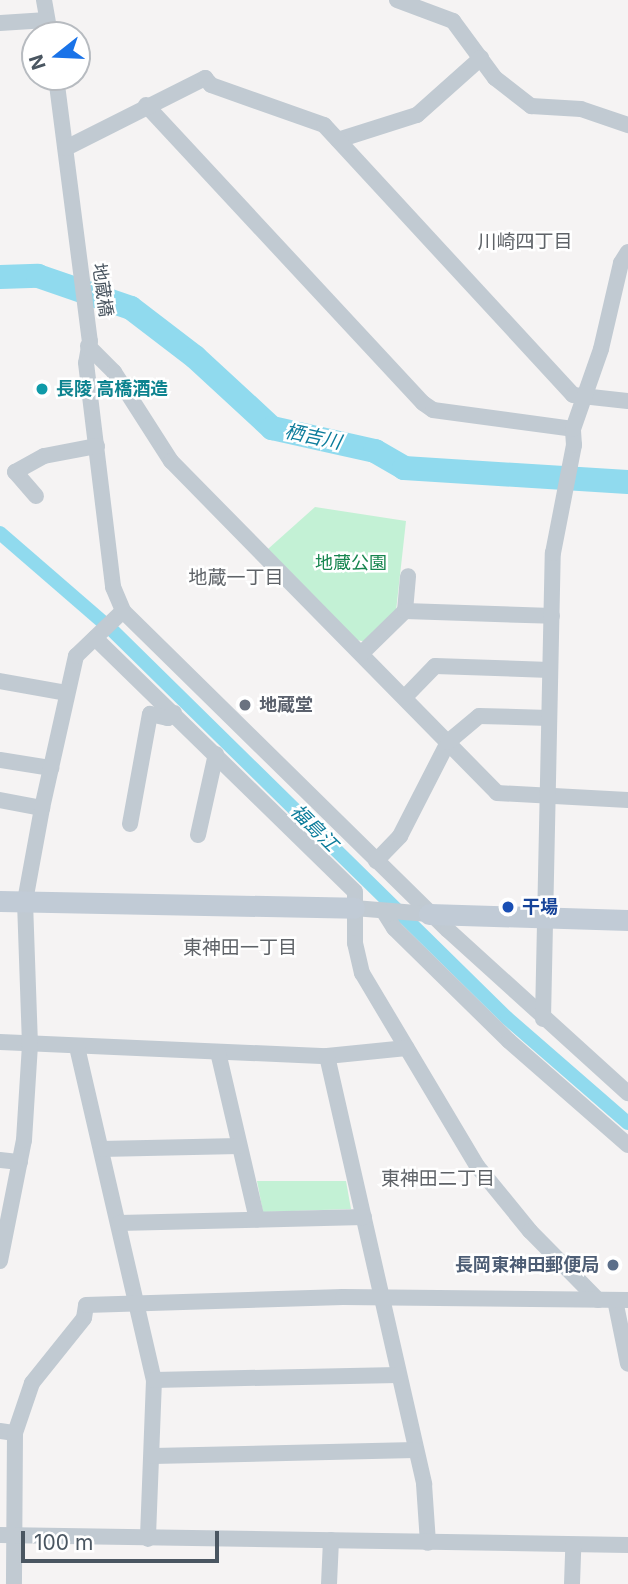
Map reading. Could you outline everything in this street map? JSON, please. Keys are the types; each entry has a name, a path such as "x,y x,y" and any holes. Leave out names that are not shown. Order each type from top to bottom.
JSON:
{"street":[{"path":"44,0 47,21"},
{"path":"397,0 453,21 495,78 531,106 581,109 628,125"},
{"path":"0,23 21,25"},
{"path":"338,140 417,115 481,58"},
{"path":"66,148 146,105 205,78 211,85 324,125 573,396 628,401"},
{"name":"地蔵橋","path":"58,91 89,343 97,446 113,587 119,615"},
{"path":"146,105 422,403 433,410 574,437"},
{"path":"543,1019 550,670 556,534 574,437 622,286 628,251"},
{"path":"89,343 114,372 171,461 497,793 547,798 628,800"},
{"path":"36,496 15,472 44,456 97,446"},
{"path":"362,653 405,611 408,576"},
{"path":"405,611 552,616"},
{"path":"0,1261 20,1162 30,1045 25,901 66,693 76,656 119,615 543,1019 628,1093"},
{"path":"97,635 355,892 358,964 407,1048 502,1199 614,1300 628,1364"},
{"path":"405,698 435,666 550,670"},
{"path":"0,681 66,693"},
{"path":"130,824 150,714 168,718 174,713"},
{"path":"376,861 400,836 448,742 479,716 549,718"},
{"path":"198,835 216,754"},
{"path":"0,760 51,768"},
{"path":"0,800 43,808"},
{"path":"0,901 354,908 391,913 628,920"},
{"path":"391,913 394,928 509,1041 628,1145"},
{"path":"0,1042 327,1056 407,1048"},
{"path":"78,1047 154,1380 148,1539"},
{"path":"218,1052 257,1220"},
{"path":"327,1056 427,1502 428,1543"},
{"path":"100,1149 239,1146"},
{"path":"0,1160 20,1162"},
{"path":"118,1223 363,1217"},
{"path":"14,1584 7,1535 7,1432 32,1383 83,1318 86,1305 382,1298 614,1300"},
{"path":"154,1380 398,1375"},
{"path":"153,1456 415,1450"},
{"path":"7,1535 628,1545"},
{"path":"329,1584 331,1540"},
{"path":"572,1584 573,1546"}],"green space":[{"name":"地蔵公園","path":"315,507 406,521 396,611 366,642 357,640 268,549"},
{"path":"257,1181 346,1181 351,1209 263,1212"}],"waterway":[{"name":"栖吉川","path":"0,277 38,276 131,308 195,357 272,428 375,451 404,468 628,482"},
{"name":"福島江","path":"0,533 111,629 507,1018 628,1123"}],"place":[{"name":"長陵 高橋酒造","path":"42,389"},
{"name":"地蔵堂","path":"245,705"},
{"name":"干場","path":"508,907"},
{"name":"長岡東神田郵便局","path":"613,1265"}],"district":[{"name":"川崎四丁目","path":"525,242"},
{"name":"地蔵一丁目","path":"236,578"},
{"name":"東神田一丁目","path":"240,948"},
{"name":"東神田二丁目","path":"438,1179"}]}
